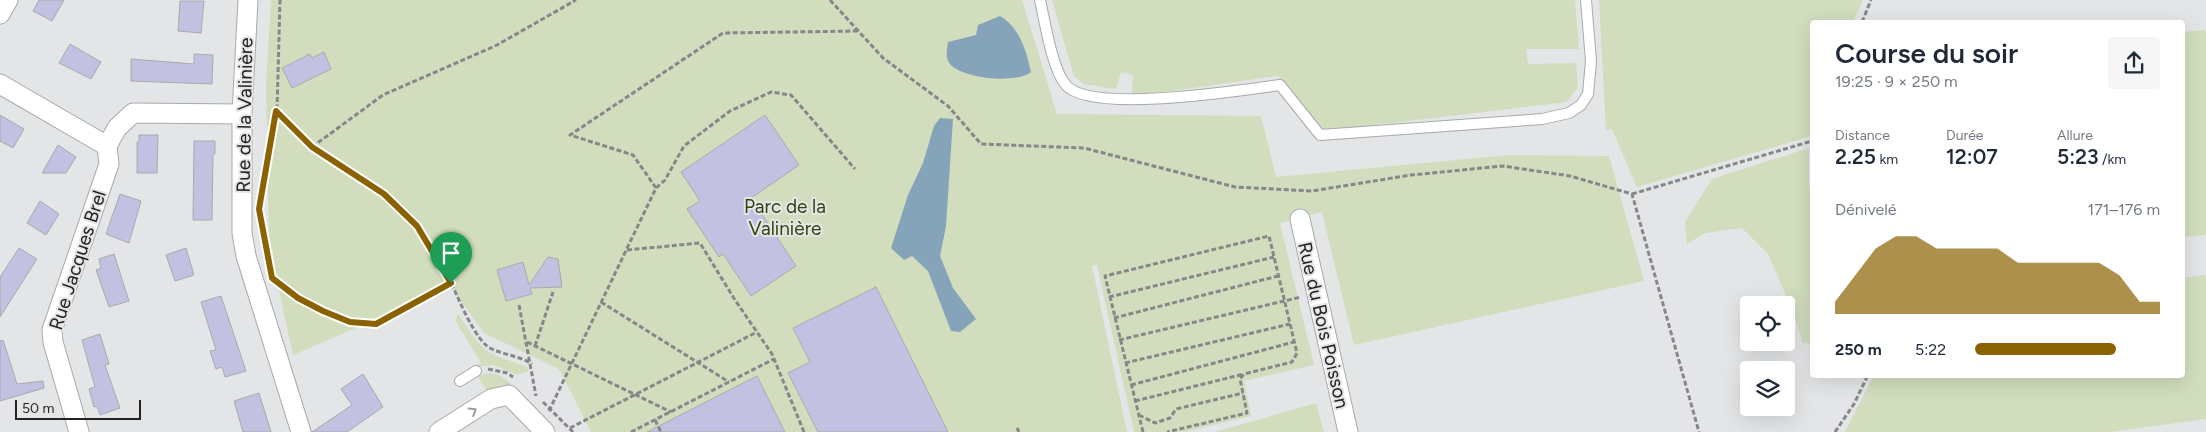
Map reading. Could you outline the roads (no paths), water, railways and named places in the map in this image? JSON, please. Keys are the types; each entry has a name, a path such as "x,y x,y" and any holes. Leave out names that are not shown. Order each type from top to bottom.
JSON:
{"street":[{"path":"0,14 8,0"},
{"name":"Rue de la Valinière","path":"248,0 242,114 242,233 246,256 301,432"},
{"path":"0,84 107,146 117,128 133,113 242,114"},
{"name":"Rue Jacques Brel","path":"79,432 53,342 52,330 109,164 107,146"},
{"name":"Rue du Bois Poisson","path":"1300,219 1348,432"},
{"path":"439,432 491,399 509,395 543,430"}],"lane":[{"path":"1040,0 1057,68 1066,86 1078,92 1099,97 1157,100 1280,85 1320,136 1542,119 1568,113 1581,105 1588,94 1590,61 1586,0"},
{"path":"460,381 476,371"}],"water":[{"path":"1000,16 1013,27 1021,40 1031,72 1014,78 990,78 966,73 948,62 948,42 976,35 978,25"},
{"path":"940,118 953,119 946,226 940,256 953,288 976,319 960,332 951,331 928,271 912,256 904,260 891,248 908,195 923,163 934,126"}],"park label":[{"name":"Parc de la Valinière","path":"785,217"}]}
